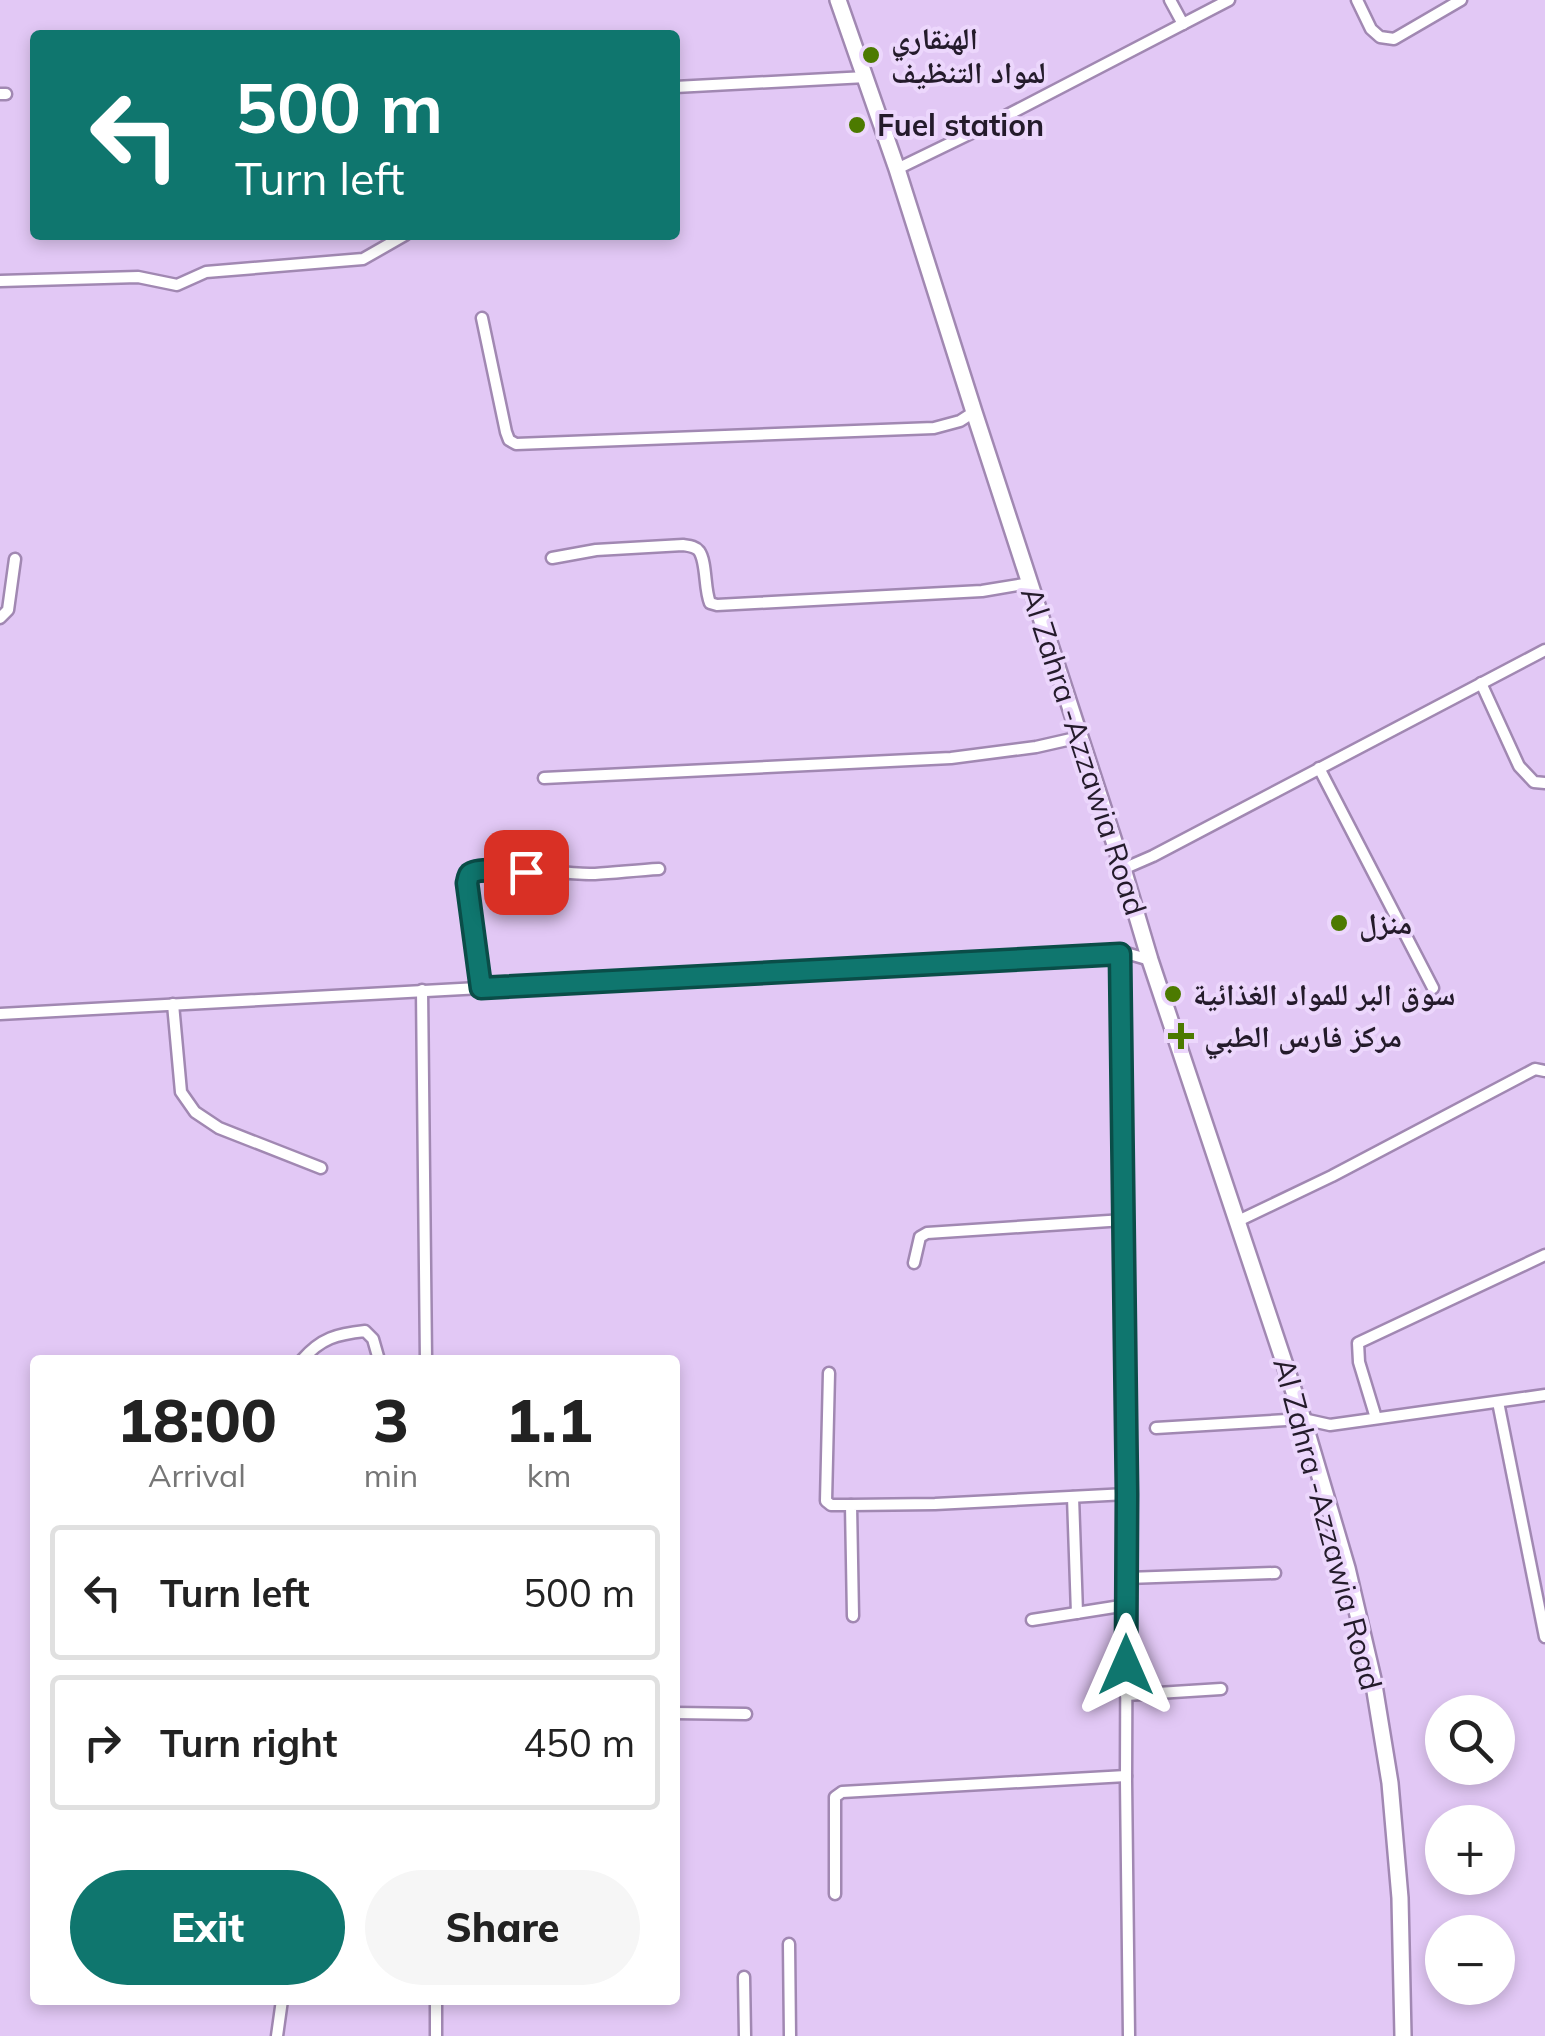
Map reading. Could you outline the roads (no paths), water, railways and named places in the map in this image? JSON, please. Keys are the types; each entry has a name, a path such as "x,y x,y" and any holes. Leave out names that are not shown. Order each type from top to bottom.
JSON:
{"main road":[{"name":"Al Zahra -Azzawia Road","path":"838,0 897,169 1150,960 1309,1440 1362,1626 1384,1742 1400,1898 1403,2036"}],"street":[{"path":"1170,0 1183,24"},
{"path":"897,169 1229,0"},
{"path":"1357,0 1372,29 1380,37 1394,39 1461,0"},
{"path":"680,87 866,77"},
{"path":"0,281 138,278 177,285 206,272 363,259 395,240"},
{"path":"482,318 506,432 516,444 934,428 960,421 974,412"},
{"path":"552,558 596,550 694,547 702,560 707,598 716,605 982,591 1030,583"},
{"path":"0,618 8,610 15,559"},
{"path":"1123,869 1545,650"},
{"path":"1480,684 1519,766 1534,782 1545,782"},
{"path":"544,778 951,758 1080,737"},
{"path":"1319,768 1433,988"},
{"path":"481,988 467,883 473,872 592,874 659,869"},
{"path":"1129,2036 1124,953 1141,928"},
{"path":"0,1014 1124,953 1150,960"},
{"path":"422,990 426,1355"},
{"path":"173,1004 182,1092 195,1112 219,1128 321,1168"},
{"path":"1238,1222 1536,1069 1545,1071"},
{"path":"914,1263 920,1237 927,1232 1124,1220"},
{"path":"1376,1418 1358,1362 1358,1342 1545,1255"},
{"path":"306,1355 326,1339 365,1331 373,1339 378,1355"},
{"path":"828,1373 826,1501 831,1505 1127,1494"},
{"path":"1156,1428 1302,1419 1330,1425 1545,1396"},
{"path":"1498,1402 1545,1637"},
{"path":"1309,1440 1330,1425"},
{"path":"1073,1497 1076,1613"},
{"path":"851,1505 853,1616"},
{"path":"1127,1578 1276,1573"},
{"path":"1032,1620 1127,1605"},
{"path":"1126,1694 1222,1689"},
{"path":"680,1713 746,1714"},
{"path":"835,1894 836,1797 842,1792 1126,1776"},
{"path":"790,1944 790,2036"},
{"path":"744,1977 746,2036"},
{"path":"277,2036 281,2005"},
{"path":"436,2005 436,2036"}],"place":[{"name":"الهنقاري لمواد التنظيف","path":"871,55"},
{"name":"Fuel station","path":"857,125"},
{"name":"منزل","path":"1339,923"},
{"name":"سوق البر للمواد الغذائية","path":"1173,994"},
{"name":"مركز فارس الطبي","path":"1181,1036"}]}
